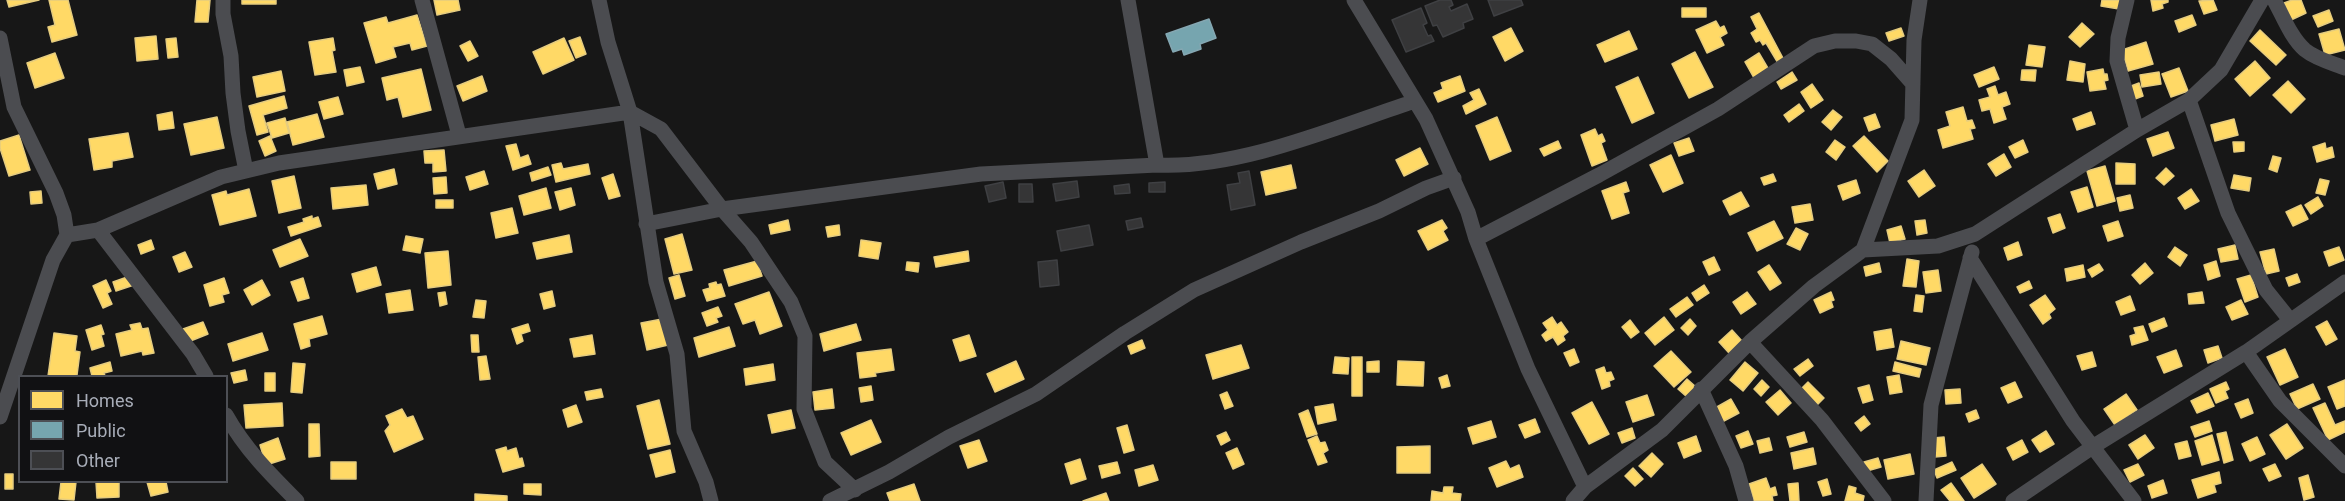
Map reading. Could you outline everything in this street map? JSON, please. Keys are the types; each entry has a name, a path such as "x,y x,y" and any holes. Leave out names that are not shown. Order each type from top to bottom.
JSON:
{"street":[{"path":"223,0 237,122 246,171"},
{"path":"422,0 459,135"},
{"path":"599,0 608,42 630,112 656,282 677,354 684,431 706,482 711,501"},
{"path":"1128,0 1157,165"},
{"path":"1354,0 1426,119 1454,178 1528,369 1585,487"},
{"path":"1573,501 1585,487 1644,445 1678,415 1701,389 1750,342 1814,286 1863,250 1912,120 1914,40 1920,0"},
{"path":"2127,0 2118,38 2117,61 2137,130"},
{"path":"1863,250 1938,246 1975,234 2137,130 2189,100 2221,70 2262,0"},
{"path":"2274,0 2296,40 2305,50 2345,68"},
{"path":"0,38 14,107 56,193 64,215 67,235 53,260 0,417"},
{"path":"1476,239 1599,175 1718,109 1814,46 1835,41 1856,40 1872,44 1891,59 1913,84"},
{"path":"2189,100 2228,213 2266,290 2290,320"},
{"path":"646,224 722,209 981,174 1157,165 1186,166 1226,160 1279,146 1415,101"},
{"path":"67,235 98,230 221,177 279,163 459,135 630,112 661,129 722,209 751,242 791,302 805,336 804,409 825,462 855,490"},
{"path":"830,501 855,490 949,437 1036,394 1125,333 1194,290 1311,237 1379,211 1426,188 1454,178"},
{"path":"98,230 193,354 205,375"},
{"path":"1926,501 1931,405 1975,234"},
{"path":"1970,258 2073,421 2134,501"},
{"path":"2013,501 2094,446 2246,352 2345,282"},
{"path":"1750,342 1822,420 1884,501"},
{"path":"2246,352 2280,400 2345,466"},
{"path":"1701,389 1736,466 1746,501"},
{"path":"228,418 262,467 297,501"}],"building: Homes":[{"path":"7,0 39,0 9,7"},
{"path":"49,0 68,0 77,35 52,42 48,27 55,25"},
{"path":"197,0 210,0 208,22 195,22"},
{"path":"242,0 276,0 276,4 242,4"},
{"path":"434,0 458,0 460,10 437,15"},
{"path":"2102,0 2120,0 2119,9 2101,6"},
{"path":"2151,0 2168,0 2168,2 2162,4 2163,8 2153,11"},
{"path":"2213,0 2217,10 2204,14 2199,1"},
{"path":"2301,0 2306,13 2291,20 2284,3"},
{"path":"1682,8 1706,8 1706,17 1682,17"},
{"path":"2329,10 2333,21 2318,27 2313,16"},
{"path":"1759,13 1784,60 1778,63 1766,43 1763,45 1760,40 1756,42 1751,33 1757,29 1751,17"},
{"path":"417,15 427,46 412,50 410,43 393,47 396,57 376,63 364,23 386,17 388,23"},
{"path":"2192,15 2196,25 2179,32 2175,21"},
{"path":"1716,21 1720,28 1724,26 1727,33 1720,37 1724,45 1707,53 1696,30"},
{"path":"2082,23 2094,34 2080,47 2069,37"},
{"path":"1511,28 1523,51 1505,61 1493,37"},
{"path":"1901,28 1904,36 1889,41 1886,33"},
{"path":"2339,29 2345,50 2325,55 2319,34"},
{"path":"2260,30 2286,55 2276,65 2250,41"},
{"path":"1629,31 1637,49 1605,62 1597,45"},
{"path":"156,36 158,59 137,61 135,38"},
{"path":"580,37 586,54 576,58 569,41"},
{"path":"176,38 178,57 168,58 166,39"},
{"path":"333,38 335,50 332,51 336,72 315,75 309,42"},
{"path":"564,38 574,60 543,74 533,52"},
{"path":"470,41 478,56 468,61 460,46"},
{"path":"2146,42 2153,64 2128,71 2122,50"},
{"path":"2029,45 2045,47 2042,67 2026,65"},
{"path":"1695,52 1713,87 1689,98 1672,64"},
{"path":"55,53 64,78 35,88 27,63"},
{"path":"1759,53 1769,70 1754,78 1745,62"},
{"path":"2070,61 2085,64 2083,82 2067,80"},
{"path":"2255,61 2270,78 2250,96 2235,79"},
{"path":"360,67 364,82 347,86 344,70"},
{"path":"1994,67 1999,79 1979,87 1974,75"},
{"path":"2179,68 2188,91 2171,97 2162,74"},
{"path":"421,69 431,110 403,117 398,97 387,100 382,78"},
{"path":"2103,69 2108,80 2104,81 2106,89 2090,91 2087,72"},
{"path":"2022,70 2036,70 2035,81 2021,80"},
{"path":"281,71 285,91 257,97 253,77"},
{"path":"1792,72 1797,80 1781,89 1777,82"},
{"path":"2159,72 2161,84 2142,87 2140,75"},
{"path":"482,76 487,91 463,101 457,86"},
{"path":"1460,76 1465,91 1438,102 1434,93 1443,89 1441,83"},
{"path":"1638,77 1654,113 1632,123 1616,87"},
{"path":"2288,81 2305,99 2291,113 2273,95"},
{"path":"2139,83 2143,96 2135,99 2131,86"},
{"path":"1812,84 1823,100 1811,108 1801,92"},
{"path":"1995,86 1998,95 2006,92 2010,104 2002,107 2006,119 1994,123 1990,109 1982,111 1979,100 1990,97 1987,89"},
{"path":"1479,89 1486,104 1466,114 1463,106 1474,100 1470,93"},
{"path":"284,96 287,108 263,115 268,132 257,135 249,106"},
{"path":"338,97 343,114 324,119 319,102"},
{"path":"1799,104 1804,111 1789,122 1784,115"},
{"path":"1963,107 1967,121 1972,120 1975,128 1970,129 1973,139 1943,148 1938,130 1950,126 1946,112"},
{"path":"1833,110 1842,117 1831,130 1822,122"},
{"path":"172,112 174,128 159,130 157,115"},
{"path":"2091,112 2095,124 2077,130 2073,119"},
{"path":"317,114 324,137 293,145 287,122"},
{"path":"1875,114 1880,127 1869,131 1864,118"},
{"path":"217,117 224,148 191,155 184,124"},
{"path":"1497,117 1511,151 1490,160 1476,126"},
{"path":"285,118 289,133 272,138 267,123"},
{"path":"2234,119 2238,135 2215,141 2211,125"},
{"path":"1595,129 1598,136 1602,134 1605,141 1601,143 1607,160 1592,166 1581,135"},
{"path":"2168,132 2174,148 2153,156 2147,139"},
{"path":"128,133 133,157 112,161 112,167 94,170 89,139"},
{"path":"19,135 30,170 9,176 0,141"},
{"path":"270,136 276,151 265,156 259,141"},
{"path":"1864,136 1888,161 1877,172 1853,146"},
{"path":"1689,138 1694,151 1679,156 1674,143"},
{"path":"1835,140 1845,147 1836,160 1826,152"},
{"path":"2023,140 2028,152 2015,158 2009,147"},
{"path":"1558,141 1561,148 1544,156 1540,149"},
{"path":"2233,142 2244,142 2244,151 2234,152"},
{"path":"2325,143 2326,149 2332,147 2334,157 2317,162 2313,147"},
{"path":"516,144 520,158 528,155 531,164 513,170 506,146"},
{"path":"1420,148 1428,164 1404,176 1396,160"},
{"path":"444,150 446,171 433,172 433,163 425,163 424,151"},
{"path":"2004,154 2011,167 1996,176 1988,164"},
{"path":"1671,155 1683,183 1663,192 1650,165"},
{"path":"2273,156 2281,158 2277,172 2269,169"},
{"path":"561,163 563,169 588,164 590,174 556,182 552,165"},
{"path":"2116,163 2135,164 2135,184 2116,184"},
{"path":"1291,165 1296,188 1266,195 1261,172"},
{"path":"2105,166 2115,201 2097,206 2087,171"},
{"path":"548,167 551,175 532,181 530,173"},
{"path":"2166,168 2174,176 2164,185 2156,178"},
{"path":"394,169 397,184 378,189 374,174"},
{"path":"1924,170 1935,186 1919,197 1908,181"},
{"path":"484,171 488,184 470,190 466,177"},
{"path":"613,174 620,196 609,199 602,178"},
{"path":"1773,174 1776,181 1764,185 1761,178"},
{"path":"2234,175 2251,178 2249,191 2231,188"},
{"path":"294,176 301,208 279,213 272,181"},
{"path":"446,177 447,193 434,194 433,178"},
{"path":"2320,179 2329,181 2325,195 2316,193"},
{"path":"1856,180 1860,193 1843,200 1838,186"},
{"path":"1626,182 1629,191 1623,193 1629,213 1612,219 1602,191"},
{"path":"366,185 368,205 333,209 331,188"},
{"path":"2087,187 2093,207 2078,212 2071,192"},
{"path":"546,188 551,208 524,215 519,196"},
{"path":"571,188 575,205 560,210 555,192"},
{"path":"249,189 256,216 220,225 212,195 226,191 227,195"},
{"path":"2191,189 2199,201 2185,209 2178,198"},
{"path":"41,191 42,203 31,204 30,192"},
{"path":"1741,192 1749,206 1730,215 1723,201"},
{"path":"2130,195 2133,208 2120,211 2117,198"},
{"path":"2318,197 2323,206 2311,214 2305,205"},
{"path":"436,200 453,200 453,208 436,208"},
{"path":"1810,204 1813,220 1795,223 1792,207"},
{"path":"2301,205 2308,219 2293,226 2286,212"},
{"path":"512,208 518,233 496,238 491,213"},
{"path":"2060,214 2065,228 2053,233 2048,218"},
{"path":"312,216 312,219 318,217 321,226 291,236 288,227 304,222 303,219"},
{"path":"788,220 790,230 771,234 769,225"},
{"path":"1442,220 1447,228 1443,231 1448,240 1428,250 1418,231"},
{"path":"1925,220 1927,233 1917,235 1915,221"},
{"path":"1774,221 1783,238 1757,251 1748,233"},
{"path":"2118,221 2123,236 2108,241 2103,226"},
{"path":"839,225 840,235 828,237 826,227"},
{"path":"1901,226 1905,239 1890,243 1887,230"},
{"path":"1796,228 1808,234 1800,250 1787,244"},
{"path":"682,234 692,270 674,274 665,239"},
{"path":"569,235 572,252 537,259 533,243"},
{"path":"406,236 423,239 420,253 403,250"},
{"path":"300,239 308,256 280,267 273,250"},
{"path":"151,240 154,249 141,254 138,245"},
{"path":"861,240 881,243 878,259 859,256"},
{"path":"2018,242 2022,255 2008,260 2004,248"},
{"path":"2235,245 2238,259 2221,262 2218,249"},
{"path":"2175,247 2187,255 2180,266 2168,257"},
{"path":"2339,247 2344,260 2329,266 2324,252"},
{"path":"2274,249 2279,271 2266,274 2260,252"},
{"path":"448,251 451,285 428,288 425,253"},
{"path":"968,251 969,261 936,267 934,257"},
{"path":"185,252 192,267 179,272 173,257"},
{"path":"1714,257 1720,270 1709,275 1703,262"},
{"path":"1907,259 1919,261 1916,287 1903,286"},
{"path":"757,261 762,276 729,286 724,270"},
{"path":"2216,261 2220,276 2208,280 2204,265"},
{"path":"907,262 919,263 918,272 906,270"},
{"path":"1879,263 1881,272 1866,276 1864,267"},
{"path":"2145,263 2153,273 2140,284 2132,275"},
{"path":"2099,264 2103,270 2092,277 2088,270"},
{"path":"1769,265 1781,283 1770,290 1758,272"},
{"path":"2083,265 2085,277 2067,281 2065,269"},
{"path":"376,267 381,285 357,292 352,274"},
{"path":"1938,270 1941,291 1926,293 1923,272"},
{"path":"2297,274 2300,282 2289,286 2286,278"},
{"path":"679,275 685,296 675,299 669,278"},
{"path":"2251,275 2258,297 2245,302 2237,279"},
{"path":"130,276 134,285 116,291 113,282"},
{"path":"224,278 229,293 222,295 224,302 210,306 204,285"},
{"path":"303,278 309,298 298,301 291,282"},
{"path":"106,280 111,291 107,293 112,304 103,308 93,286"},
{"path":"262,280 270,295 252,305 244,290"},
{"path":"2029,281 2032,288 2020,293 2017,287"},
{"path":"716,282 717,285 721,284 725,296 707,301 703,290 710,288 709,284"},
{"path":"1704,285 1709,293 1697,301 1692,293"},
{"path":"410,290 413,310 389,313 386,294"},
{"path":"552,291 555,306 544,309 540,294"},
{"path":"445,292 447,304 440,306 438,293"},
{"path":"769,292 782,326 760,334 755,320 743,324 735,304"},
{"path":"1747,292 1756,304 1741,314 1733,302"},
{"path":"1831,292 1834,300 1831,301 1833,307 1820,313 1814,300"},
{"path":"2202,292 2204,303 2189,304 2188,294"},
{"path":"1916,295 1924,296 1922,312 1914,311"},
{"path":"2045,295 2055,309 2049,314 2051,318 2043,324 2030,305"},
{"path":"2130,296 2135,310 2121,315 2116,302"},
{"path":"1687,297 1693,305 1676,317 1670,309"},
{"path":"476,300 486,301 484,318 473,317"},
{"path":"2241,300 2248,314 2232,320 2226,307"},
{"path":"718,307 722,316 716,318 718,322 707,326 702,313"},
{"path":"322,316 327,334 309,339 310,346 301,349 294,324"},
{"path":"1552,317 1557,325 1561,322 1568,332 1563,336 1565,340 1558,345 1553,337 1546,341 1542,335 1548,330 1543,323"},
{"path":"1664,317 1674,330 1655,345 1645,333"},
{"path":"2164,318 2167,326 2152,332 2149,324"},
{"path":"662,319 668,345 647,350 641,323"},
{"path":"1690,319 1696,326 1688,335 1681,328"},
{"path":"1630,320 1639,332 1631,338 1622,327"},
{"path":"2327,321 2337,339 2326,345 2316,327"},
{"path":"203,322 208,334 188,342 183,329"},
{"path":"140,323 142,329 148,328 154,353 143,355 142,351 121,356 116,334 132,330 130,325"},
{"path":"528,324 530,331 521,334 523,341 517,344 512,329"},
{"path":"856,324 861,340 824,351 820,334"},
{"path":"101,325 104,346 92,350 86,330"},
{"path":"2143,326 2148,340 2132,345 2130,336 2136,334 2134,328"},
{"path":"729,327 735,346 699,357 694,338"},
{"path":"1891,329 1894,347 1877,350 1874,332"},
{"path":"1732,330 1742,341 1729,353 1719,342"},
{"path":"54,333 77,336 75,351 80,352 77,375 48,375"},
{"path":"262,333 268,350 233,361 228,344"},
{"path":"471,335 478,335 479,352 472,352"},
{"path":"592,335 595,354 574,357 570,339"},
{"path":"969,335 976,356 960,361 953,340"},
{"path":"1142,340 1145,348 1131,354 1128,346"},
{"path":"1901,341 1930,348 1926,365 1897,359"},
{"path":"1241,345 1249,368 1213,379 1206,355"},
{"path":"2218,346 2222,358 2208,363 2204,350"},
{"path":"891,349 894,370 860,378 857,353"},
{"path":"1574,349 1579,362 1570,366 1564,353"},
{"path":"2285,349 2298,377 2280,385 2267,357"},
{"path":"2176,350 2182,366 2164,373 2157,357"},
{"path":"1671,351 1691,372 1674,387 1654,366"},
{"path":"2092,352 2096,366 2082,370 2077,356"},
{"path":"486,356 490,379 480,380 478,357"},
{"path":"1335,357 1349,358 1348,374 1333,373"},
{"path":"1352,357 1362,357 1362,396 1352,396"},
{"path":"1808,359 1813,366 1800,376 1794,369"},
{"path":"1016,361 1024,379 995,392 987,374"},
{"path":"1379,361 1379,372 1367,372 1367,362"},
{"path":"1398,361 1424,362 1423,386 1397,385"},
{"path":"110,362 112,371 104,373 105,375 92,375 90,368"},
{"path":"1745,362 1758,373 1743,391 1730,380"},
{"path":"1895,362 1921,369 1919,377 1893,371"},
{"path":"293,363 305,364 302,393 291,392"},
{"path":"773,364 775,380 746,385 744,369"},
{"path":"1604,367 1606,373 1611,372 1614,379 1609,381 1610,386 1602,389 1596,370"},
{"path":"245,370 247,380 234,383 231,373"},
{"path":"265,373 275,373 275,391 265,391"},
{"path":"1447,375 1450,386 1442,388 1439,378"},
{"path":"1899,375 1902,392 1890,394 1887,377"},
{"path":"1687,379 1696,387 1687,397 1678,389"},
{"path":"1762,380 1769,387 1761,396 1754,389"},
{"path":"2345,380 2345,406 2337,409 2328,387"},
{"path":"1808,382 1824,398 1817,405 1801,389"},
{"path":"2015,382 2022,397 2008,403 2001,388"},
{"path":"2226,382 2229,389 2225,391 2228,398 2216,403 2210,389"},
{"path":"2313,384 2320,399 2297,409 2290,394"},
{"path":"1869,385 1873,400 1863,403 1858,388"},
{"path":"871,386 873,400 861,402 859,388"},
{"path":"601,389 603,397 587,400 585,392"},
{"path":"832,389 834,408 815,410 813,392"},
{"path":"1960,389 1961,403 1946,404 1945,390"},
{"path":"1780,390 1791,403 1778,415 1766,402"},
{"path":"1227,392 1233,406 1225,409 1220,395"},
{"path":"2208,393 2214,406 2197,413 2191,401"},
{"path":"2126,394 2137,410 2115,425 2104,409"},
{"path":"1647,395 1654,415 1633,422 1626,402"},
{"path":"1731,399 1739,413 1722,422 1715,408"},
{"path":"2248,399 2253,413 2241,418 2235,404"},
{"path":"659,400 670,444 648,449 637,406"},
{"path":"1592,402 1609,434 1589,444 1572,413"},
{"path":"282,403 283,426 246,428 244,405"},
{"path":"2325,403 2335,425 2345,421 2345,432 2328,440 2313,408"},
{"path":"1333,404 1336,420 1318,424 1315,407"},
{"path":"576,405 582,422 568,427 563,410"},
{"path":"402,409 407,418 413,416 423,439 394,452 385,431 390,425 386,416"},
{"path":"791,410 795,428 772,433 768,415"},
{"path":"1308,410 1317,434 1307,437 1299,414"},
{"path":"1976,410 1979,418 1969,422 1966,414"},
{"path":"1864,416 1870,424 1861,431 1855,423"},
{"path":"1535,419 1540,432 1525,438 1519,425"},
{"path":"871,420 881,442 851,455 841,433"},
{"path":"1491,421 1496,437 1473,444 1468,428"},
{"path":"2209,421 2212,431 2195,437 2191,427"},
{"path":"309,424 319,424 320,456 309,457"},
{"path":"2287,424 2303,448 2286,459 2270,435"},
{"path":"1127,425 1134,450 1124,453 1117,428"},
{"path":"1632,428 1635,438 1622,443 1618,433"},
{"path":"1748,431 1753,444 1741,448 1736,436"},
{"path":"2046,431 2054,444 2040,452 2032,440"},
{"path":"1226,432 1230,440 1221,445 1217,436"},
{"path":"1804,432 1807,442 1790,447 1787,437"},
{"path":"2226,432 2233,460 2224,463 2217,434"},
{"path":"2145,435 2154,448 2138,459 2129,445"},
{"path":"2212,435 2219,460 2202,465 2195,441"},
{"path":"1317,436 1320,443 1325,442 1328,450 1323,453 1327,462 1318,465 1308,440"},
{"path":"1696,436 1701,451 1684,458 1678,443"},
{"path":"1944,437 1946,456 1935,457 1933,438"},
{"path":"2257,437 2265,454 2250,461 2242,444"},
{"path":"278,438 285,459 266,465 260,445"},
{"path":"1769,438 1772,450 1760,453 1757,441"},
{"path":"979,440 987,461 968,468 960,446"},
{"path":"2022,440 2028,452 2013,460 2007,448"},
{"path":"2187,441 2191,456 2179,459 2175,444"},
{"path":"1430,446 1430,473 1397,473 1397,447"},
{"path":"506,447 507,451 516,448 524,466 503,472 496,450"},
{"path":"1237,448 1244,464 1233,469 1226,453"},
{"path":"1813,448 1816,464 1794,469 1791,453"},
{"path":"670,450 675,472 656,477 650,455"},
{"path":"1652,453 1663,464 1651,477 1639,466"},
{"path":"1910,454 1914,474 1888,479 1884,460"},
{"path":"1878,458 1881,467 1867,471 1864,462"},
{"path":"1080,459 1086,479 1071,484 1065,464"},
{"path":"1506,461 1510,469 1519,465 1523,477 1497,487 1489,468"},
{"path":"331,462 356,462 356,479 331,479"},
{"path":"1117,462 1120,473 1102,478 1099,466"},
{"path":"1952,462 1956,470 1937,478 1934,470"},
{"path":"1982,464 1996,484 1974,498 1961,478"},
{"path":"2138,464 2144,475 2130,482 2124,470"},
{"path":"2275,464 2281,476 2269,481 2263,469"},
{"path":"1153,465 1158,480 1139,486 1135,470"},
{"path":"1633,468 1643,479 1635,486 1625,476"},
{"path":"2219,472 2221,483 2214,485 2216,492 2198,498 2192,480"},
{"path":"5,474 13,474 13,489 5,489"},
{"path":"2308,475 2314,497 2304,500 2299,478"},
{"path":"1766,478 1770,489 1775,487 1777,495 1772,496 1773,501 1754,501 1749,484"},
{"path":"1827,479 1831,494 1823,496 1818,482"},
{"path":"2163,480 2167,493 2152,498 2148,486"},
{"path":"61,483 76,483 74,500 59,499"},
{"path":"96,483 119,483 119,497 97,498"},
{"path":"147,483 166,483 168,492 151,496"},
{"path":"1798,483 1799,501 1790,501 1788,484"},
{"path":"1951,483 1964,501 1950,501 1941,490"},
{"path":"524,484 541,484 541,495 524,494"},
{"path":"914,484 920,501 890,501 887,493"},
{"path":"1849,486 1856,488 1855,493 1864,496 1863,501 1845,501"},
{"path":"1444,487 1453,487 1452,493 1461,494 1460,501 1431,501 1432,491 1443,493"},
{"path":"1106,493 1109,501 1083,501"},
{"path":"475,494 507,496 507,501 475,501"}],"building: Public":[{"path":"1209,19 1216,38 1200,44 1201,49 1184,55 1182,49 1173,52 1166,34"}],"building: Other":[{"path":"1440,0 1451,0 1453,5 1449,7 1451,11 1467,4 1473,19 1463,23 1464,28 1443,37 1437,25 1433,26 1425,6"},
{"path":"1488,0 1521,0 1523,5 1494,16"},
{"path":"1421,8 1427,23 1423,25 1428,36 1431,35 1434,41 1406,52 1392,20"},
{"path":"1249,171 1255,205 1231,210 1227,185 1240,183 1238,173"},
{"path":"1077,181 1079,197 1056,201 1053,184"},
{"path":"1003,182 1006,198 989,202 985,186"},
{"path":"1165,182 1165,192 1149,192 1149,183"},
{"path":"1019,184 1032,184 1033,202 1019,202"},
{"path":"1129,184 1130,193 1115,194 1114,186"},
{"path":"1141,218 1143,227 1128,230 1126,221"},
{"path":"1089,225 1093,245 1061,251 1057,231"},
{"path":"1057,260 1059,285 1040,287 1038,262"}]}
